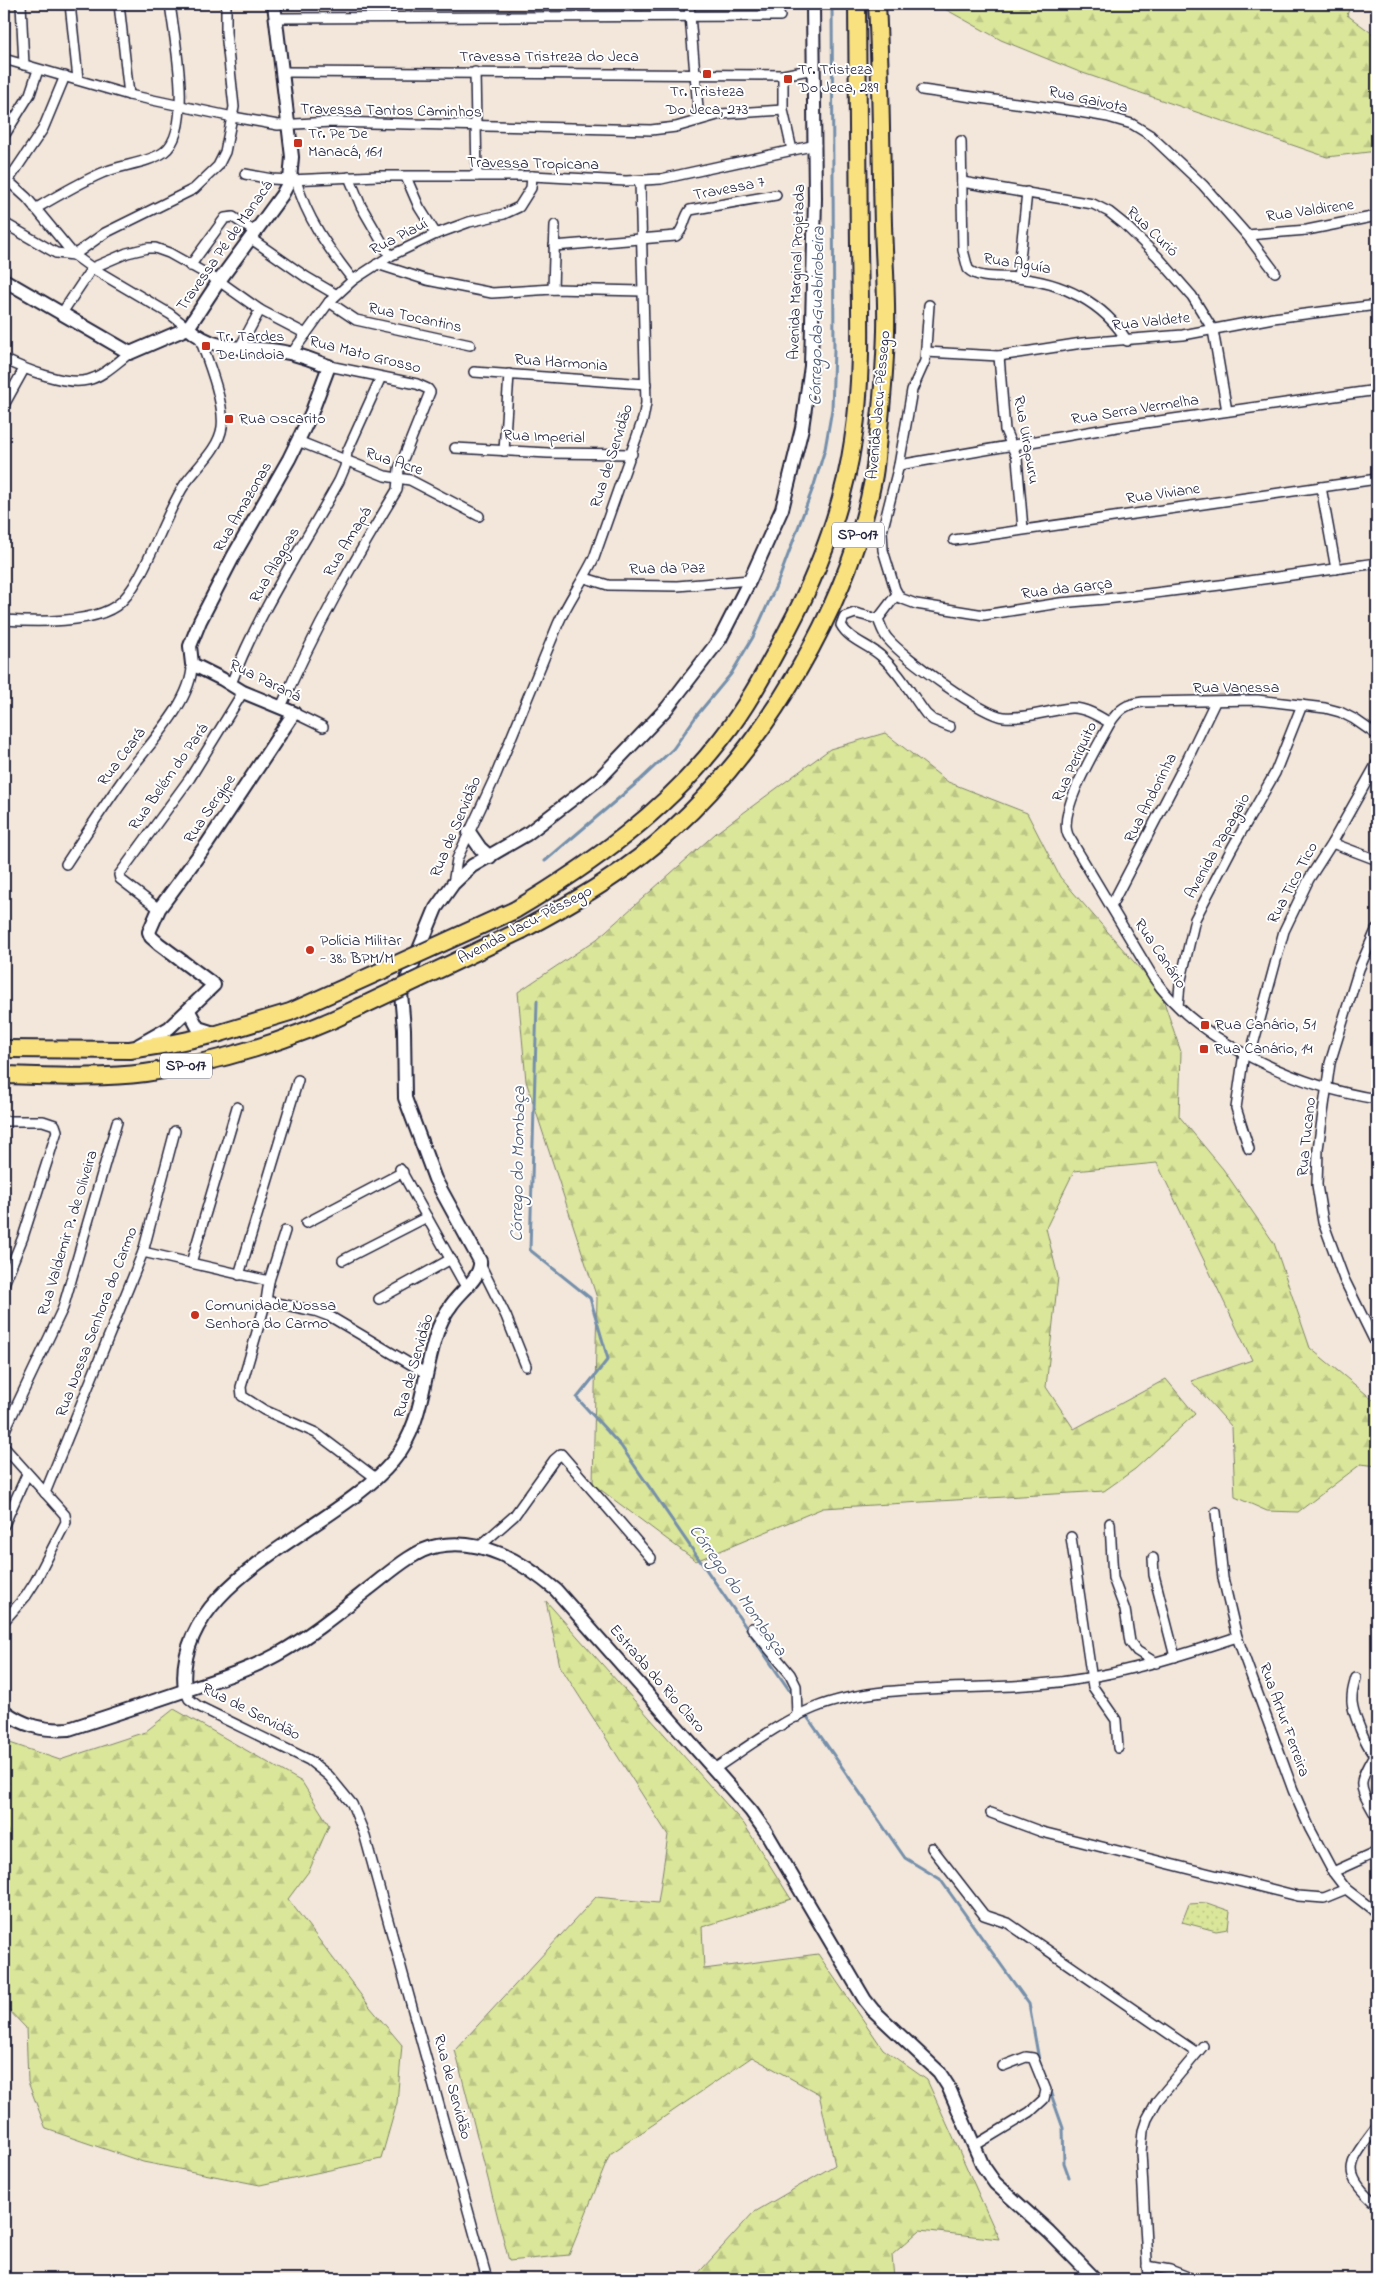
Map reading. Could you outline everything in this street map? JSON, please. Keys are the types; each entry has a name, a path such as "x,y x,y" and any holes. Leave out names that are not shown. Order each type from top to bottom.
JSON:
{"highway":[{"name":"Avenida Jacu-Pêssego","path":"4,1049 130,1050 217,1034 290,1012 515,910 561,883 614,845 678,788 722,738 760,681 809,589 832,534 854,440 859,369 857,4"},
{"name":"Avenida Jacu-Pêssego","path":"4,1075 86,1076 143,1073 184,1066 270,1043 333,1020 522,930 588,894 631,864 673,830 714,789 752,740 785,691 813,644 836,596 859,534 873,480 883,397 886,329 881,78 877,4"}],"main road":[{"name":"Travessa Pé de Manacá","path":"188,328 219,281 252,235 269,216 293,180 283,72 274,4"},
{"name":"Avenida Marginal Projetada","path":"453,884 472,866 527,834 600,778 667,708 720,639 750,580 782,509 802,428 811,366 816,145 813,4"},
{"path":"4,280 130,353 188,328 200,339"},
{"name":"Rua Mato Grosso","path":"200,339 239,349 292,353 329,366"},
{"name":"Rua Amazonas","path":"192,664 190,646 200,621 298,441 329,366"},
{"name":"Rua Paraná","path":"192,664 232,684 243,692 294,713"},
{"name":"Rua Sergipe","path":"189,1011 214,985 151,937 149,932 152,923 159,909 207,844 294,713"},
{"path":"469,832 480,848 490,857"},
{"name":"Rua de Servidão","path":"185,1690 183,1676 188,1644 202,1617 212,1604 252,1568 351,1501 377,1479 394,1460 412,1430 438,1329 444,1316 481,1266 435,1179 405,1098 404,1029 401,993 436,908 453,884"},
{"path":"130,1050 169,1028 189,1011 198,1028 217,1034"},
{"name":"Estrada do Rio Claro","path":"4,1711 32,1727 51,1730 69,1729 246,1669 277,1655 315,1631 382,1578 421,1552 434,1546 451,1544 480,1546 511,1559 535,1573 556,1590 714,1769 766,1832 864,2000 883,2020 926,2058 944,2079 983,2166 995,2183 1049,2232 1095,2279"}],"street":[{"path":"22,4 24,65"},
{"path":"70,4 78,79"},
{"path":"119,4 129,95"},
{"path":"35,209 102,173 163,153 169,147 174,137 181,105 170,4"},
{"path":"4,223 56,253 74,255 104,233 194,190 205,181 221,161 233,117 233,98 226,32 226,4"},
{"path":"689,4 699,120"},
{"path":"276,18 690,18 780,16"},
{"name":"Travessa Tantos Caminhos","path":"4,59 129,95 268,124 331,122 651,130 676,127 737,112 783,110"},
{"name":"Travessa Tristreza do Jeca","path":"283,72 783,75 814,69"},
{"path":"4,136 30,94 38,70"},
{"path":"475,72 477,176"},
{"path":"783,75 783,110 792,150"},
{"path":"65,76 44,129 6,179 27,198 74,255 92,268 142,296 188,328"},
{"name":"Rua Gaivota","path":"922,90 1064,109 1108,117 1132,124 1171,154 1247,235 1275,272"},
{"path":"961,141 962,182"},
{"name":"Travessa Tropicana","path":"246,174 272,179 293,180 349,177 532,176 640,181 661,179 816,145"},
{"name":"Rua Piauí","path":"292,353 335,294 353,280 390,256 436,234 469,222 504,214 519,207 531,188 532,176"},
{"path":"349,177 361,206 390,256"},
{"path":"406,177 419,207 436,234"},
{"path":"293,180 322,237 353,280"},
{"name":"Rua de Servidão","path":"453,884 457,859 495,777 566,604 585,578 632,454 646,403 640,181"},
{"name":"Rua Curió","path":"962,182 1076,200 1109,212 1157,256 1192,296 1213,330 1227,411"},
{"name":"Rua Aguía","path":"962,182 963,250 967,266 971,271 981,275 1018,278 1058,286 1087,300 1115,323 1127,341"},
{"path":"1018,278 1027,192"},
{"name":"Travessa 7","path":"643,237 676,236 682,231 685,216 690,210 776,196"},
{"name":"Rua Valdirene","path":"1247,235 1307,230 1377,216"},
{"path":"190,266 225,218 233,217 252,235 306,277 335,294"},
{"path":"553,289 555,225"},
{"path":"554,246 643,237"},
{"path":"62,313 92,268 120,255 148,248 163,250 219,281 260,310 306,334"},
{"path":"377,264 428,280 492,293 553,289 643,291"},
{"name":"Rua Tocantins","path":"329,302 356,320 470,345"},
{"path":"878,619 897,594 881,541 899,465 912,390 926,361 929,305"},
{"name":"Rua Valdete","path":"926,352 1000,356 1082,343 1127,341 1213,330 1273,318 1377,305"},
{"path":"239,349 260,310"},
{"path":"4,620 56,620 86,617 116,606 127,596 141,572 180,492 220,437 222,426 215,380 200,339"},
{"path":"4,359 24,369 48,376 87,381 103,373 130,353"},
{"name":"Rua Uirapuru","path":"1000,356 1005,430 1017,458 1024,529"},
{"name":"Rua Mato Grosso","path":"329,366 417,384 430,390"},
{"path":"4,405 24,369"},
{"name":"Rua Harmonia","path":"474,372 646,384"},
{"path":"504,450 509,374"},
{"name":"Rua Alagoas","path":"232,684 244,651 339,481 346,461 346,455 381,377"},
{"name":"Rua Amapá","path":"281,707 307,648 330,604 397,490 399,469 427,402 430,390"},
{"name":"Rua Serra Vermelha","path":"899,465 1011,444 1377,390"},
{"name":"Rua Acre","path":"298,441 386,476 410,480 479,516"},
{"name":"Rua Imperial","path":"455,448 632,454"},
{"name":"Rua Viviane","path":"954,540 1377,479"},
{"path":"1321,487 1336,569"},
{"path":"859,534 881,541"},
{"name":"Rua da Garça","path":"897,594 900,598 916,604 984,614 1377,563"},
{"name":"Rua da Paz","path":"585,578 608,585 677,586 750,580"},
{"path":"878,619 854,613 844,617 841,625 847,633 880,654 890,664 926,714 933,720 950,727"},
{"path":"878,619 886,637 895,647 930,674 992,714 1010,717 1039,715 1073,708 1096,714 1110,723"},
{"name":"Rua Ceará","path":"66,864 126,776 175,711 189,684 192,664"},
{"name":"Rua Belém do Pará","path":"159,909 120,879 120,873 190,778 243,692"},
{"name":"Rua Vanessa","path":"1118,711 1125,706 1143,702 1257,700 1340,712 1377,735"},
{"name":"Rua Andorinha","path":"1111,906 1215,702"},
{"name":"Avenida Papagaio","path":"1178,1006 1180,984 1195,919 1275,773 1302,705"},
{"name":"Rua Periquito","path":"1066,829 1070,805 1110,723 1118,711"},
{"name":"Rua Paraná","path":"294,713 323,727"},
{"name":"Rua Tico Tico","path":"1249,1149 1236,1108 1247,1054 1284,931 1309,879 1377,763"},
{"name":"Rua Canário","path":"1066,829 1158,984 1178,1006 1213,1034 1247,1054 1290,1074 1327,1087 1377,1099"},
{"path":"1332,842 1377,860"},
{"name":"Rua Tucano","path":"1377,928 1359,969 1330,1063 1318,1148 1317,1184 1323,1222 1344,1279 1377,1346"},
{"path":"239,1274 298,1080"},
{"path":"191,1263 237,1107"},
{"path":"4,1121 43,1121 51,1123 57,1128 23,1237 4,1284"},
{"name":"Rua Valdemir P. de Oliveira","path":"4,1432 63,1308 117,1122"},
{"name":"Rua Nossa Senhora do Carmo","path":"45,1493 143,1252 175,1131"},
{"path":"306,1223 402,1170 466,1287"},
{"path":"343,1260 427,1217"},
{"path":"285,1231 269,1280 266,1301 241,1387 242,1396 264,1410 316,1433 377,1479"},
{"path":"143,1252 269,1280"},
{"path":"378,1299 450,1259"},
{"path":"481,1266 506,1316 526,1366"},
{"path":"266,1301 315,1311 330,1317 427,1374"},
{"path":"4,1446 65,1515 66,1524 31,1589 4,1621"},
{"path":"480,1546 514,1516 554,1460 561,1454 651,1558"},
{"path":"4,1525 27,1474"},
{"name":"Rua Artur Ferreira","path":"1216,1512 1223,1578 1237,1637 1293,1790 1310,1829 1333,1872 1346,1889 1377,1913"},
{"path":"1110,1523 1114,1578 1125,1610 1130,1642 1137,1650 1156,1662"},
{"path":"1071,1537 1093,1676 1093,1687 1116,1720 1118,1748"},
{"path":"1153,1558 1154,1575 1175,1657"},
{"path":"752,1628 790,1674 796,1686 797,1717"},
{"path":"714,1769 814,1708 852,1697 893,1692 1038,1684 1093,1676 1175,1657 1237,1637"},
{"path":"1356,1678 1352,1692 1353,1709 1376,1756 1363,1774 1361,1786 1377,1818"},
{"name":"Rua de Servidão","path":"185,1690 188,1698 198,1706 309,1760 329,1776 352,1804 364,1833 487,2279"},
{"path":"991,1813 1042,1832 1298,1896 1324,1898 1346,1889"},
{"path":"932,1848 984,1915 1008,1923 1200,2050 1157,2101 1143,2131 1141,2152 1148,2279"},
{"path":"1333,1872 1377,1852"},
{"path":"974,2146 1030,2112 1044,2099 1046,2090 1033,2058 1026,2057 1003,2066"},
{"path":"1377,2126 1355,2157 1352,2171 1359,2190 1377,2205"},
{"path":"1147,2266 1170,2270 1188,2277"}],"green space":[{"path":"936,4 1351,4 1347,15 1377,37 1377,151 1327,157 1077,71 1001,40"},
{"path":"885,733 948,782 1027,813 1060,877 1161,993 1181,1052 1179,1116 1223,1169 1274,1243 1310,1348 1377,1403 1377,1466 1361,1464 1298,1512 1267,1511 1235,1497 1232,1427 1191,1381 1252,1360 1157,1163 1074,1171 1046,1228 1058,1277 1046,1387 1074,1429 1166,1379 1195,1414 1135,1469 1104,1491 823,1508 696,1561 593,1484 597,1298 526,1081 518,992 597,939 716,833 830,749"},
{"path":"546,1601 744,1824 791,1899 702,1927 704,1969 818,1954 883,2049 927,2080 999,2239 920,2230 892,2255 894,2279 693,2279 753,2213 835,2165 819,2094 752,2057 610,2154 569,2255 509,2261 455,2050 596,1897 658,1903 668,1835 560,1666"},
{"path":"174,1709 302,1782 329,1825 309,1871 288,1899 370,2007 402,2045 397,2103 381,2159 260,2185 143,2162 46,2129 28,2082 26,2028 4,2005 4,1741 60,1760 145,1732"},
{"path":"1207,1903 1230,1911 1228,1929 1216,1931 1182,1922 1189,1904"}],"waterway":[{"name":"Córrego da Guabirobeira","path":"545,861 639,781 673,749 697,715 731,674 753,637 779,579 814,485 825,449 832,409 834,350 832,4"},
{"name":"Córrego do Mombaça","path":"537,1001 530,1250 590,1298 608,1359 577,1398 621,1446 794,1697"},
{"name":"Córrego do Mombaça","path":"799,1705 905,1858 940,1879 1029,2004 1039,2060 1063,2128 1064,2163 1069,2177"}],"place":[{"name":"Tr. Tristeza Do Jeca, 273","path":"707,74"},
{"name":"Tr. Tristeza Do Jeca, 289","path":"788,79"},
{"name":"Tr. Pe De Manacá, 161","path":"298,143"},
{"name":"Tr. Tardes De Lindoia","path":"206,346"},
{"name":"Rua Oscarito","path":"229,419"},
{"name":"Polícia Militar - 38º BPM/M","path":"310,950"},
{"name":"Rua Canário, 51","path":"1205,1025"},
{"name":"Rua Canário, 14","path":"1204,1049"},
{"name":"Comunidade Nossa Senhora do Carmo","path":"195,1315"}]}
